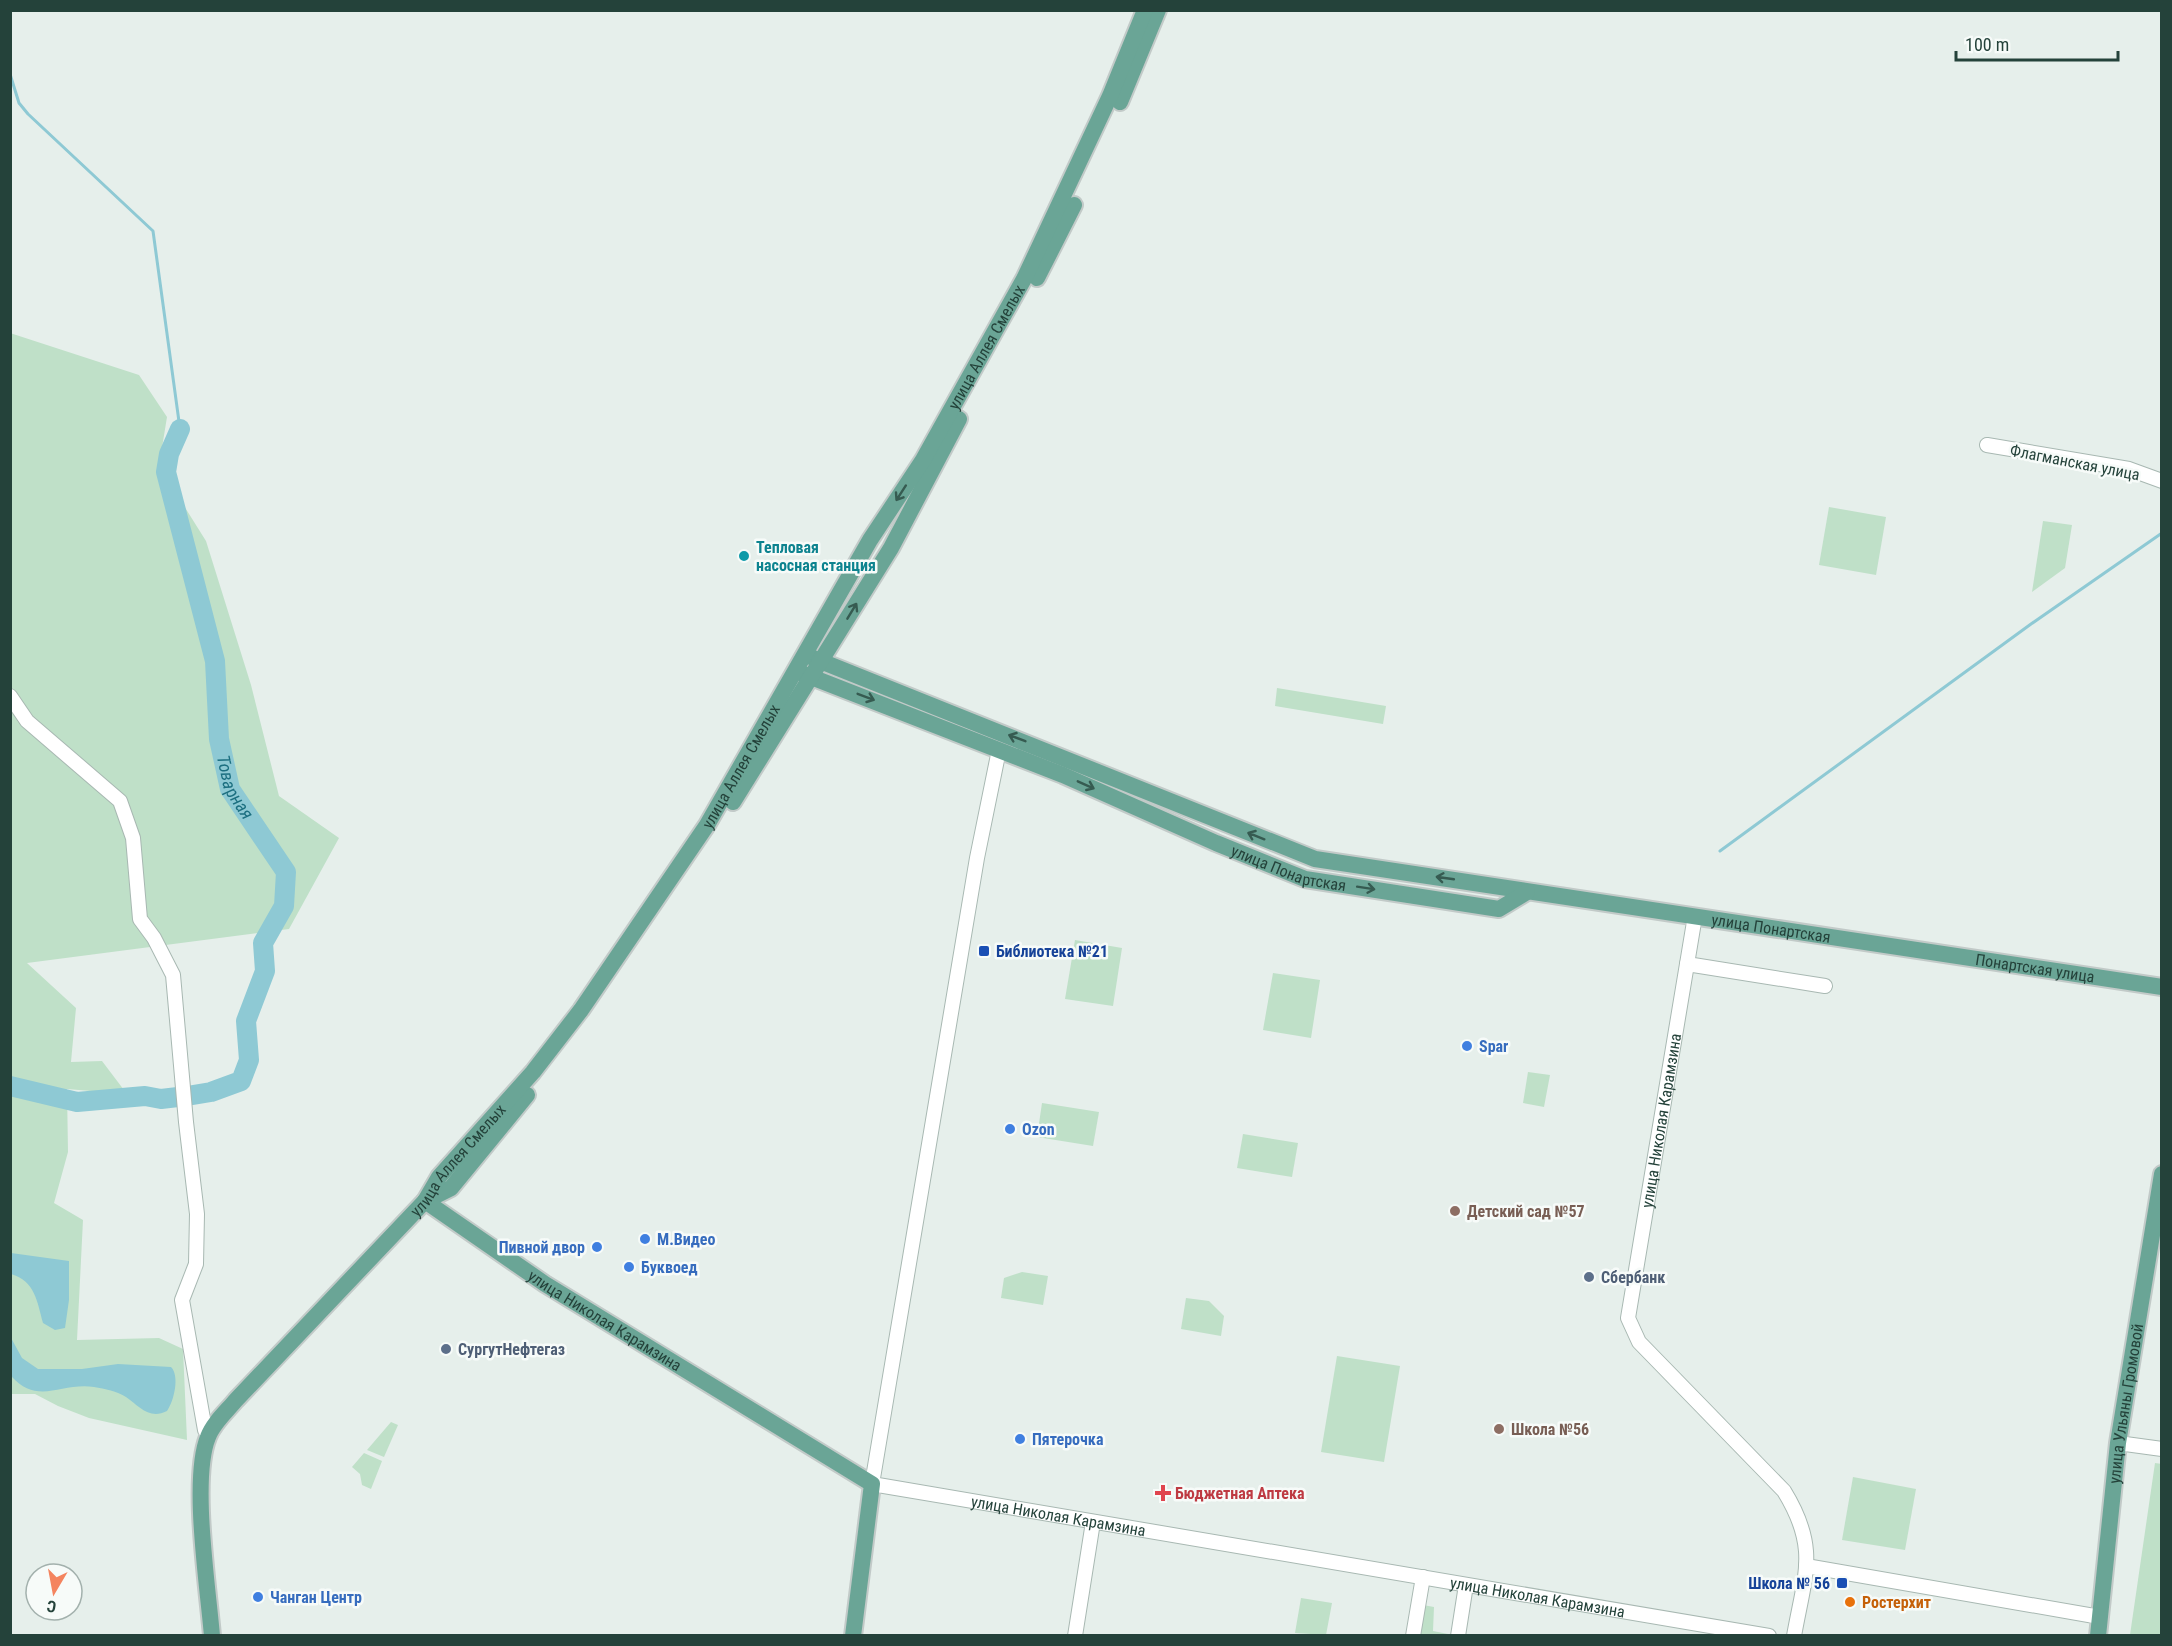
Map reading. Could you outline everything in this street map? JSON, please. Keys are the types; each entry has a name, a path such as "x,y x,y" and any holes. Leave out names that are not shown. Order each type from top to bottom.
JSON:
{"main road":[{"name":"улица Аллея Смелых","path":"212,1635 200,1482 203,1452 208,1434 236,1400 425,1201 439,1177 533,1072 627,945 707,825 803,674 805,655 870,540 923,460 1025,278 1074,178 1144,10"},
{"path":"803,674 822,661 891,548 1057,241 1158,10"},
{"name":"улица Понартская","path":"805,655 1316,859 1909,948"},
{"name":"улица Понартская","path":"803,674 1063,775 1216,843 1305,879 1499,909"},
{"path":"1063,775 1070,759"},
{"path":"1499,909 1502,888"},
{"path":"1499,909 1527,892"},
{"name":"Понартская улица","path":"1909,948 2162,987"},
{"name":"улица Ульяны Громовой","path":"2098,1635 2118,1443 2162,1174"},
{"name":"улица Николая Карамзина","path":"425,1201 545,1284 872,1484"},
{"path":"853,1635 872,1484"}],"street":[{"name":"Флагманская улица","path":"1987,445 2129,469 2162,481"},
{"name":"улица Аллея Смелых","path":"10,696 27,721 120,801 133,838 140,920 154,938 173,975 197,1214 196,1264 182,1300 205,1430 208,1434"},
{"path":"872,1484 977,858 999,750"},
{"name":"улица Николая Карамзина","path":"1695,916 1628,1318 1639,1342 1784,1491 1802,1524 1807,1548 1806,1566 1794,1635"},
{"path":"1687,964 1825,986"},
{"path":"2118,1443 2162,1449"},
{"name":"улица Николая Карамзина","path":"872,1484 1769,1635"},
{"path":"1075,1635 1093,1522"},
{"path":"1806,1566 2100,1617"},
{"path":"1413,1635 1423,1577"},
{"path":"1458,1635 1466,1585"}],"green space":[{"path":"10,333 139,375 167,417 159,466 206,541 251,685 279,796 339,838 289,929 27,963 76,1008 71,1062 102,1061 127,1094 67,1089 68,1152 54,1203 83,1220 77,1340 159,1338 183,1349 187,1440 89,1418 35,1394 11,1394"},
{"path":"1829,507 1886,517 1876,575 1819,565"},
{"path":"2043,521 2072,525 2065,568 2032,592"},
{"path":"1277,688 1386,706 1383,724 1275,706"},
{"path":"1075,940 1122,948 1113,1006 1065,999"},
{"path":"1273,973 1320,980 1311,1038 1263,1030"},
{"path":"1528,1072 1550,1075 1544,1107 1523,1103"},
{"path":"1042,1103 1099,1112 1093,1146 1037,1137"},
{"path":"1243,1134 1298,1143 1292,1177 1237,1168"},
{"path":"1022,1272 1048,1276 1043,1305 1001,1298 1004,1278"},
{"path":"1186,1298 1209,1301 1224,1316 1221,1336 1181,1329"},
{"path":"1337,1356 1400,1366 1384,1462 1321,1452"},
{"path":"391,1422 398,1425 384,1457 367,1450"},
{"path":"364,1453 382,1461 371,1489 362,1485 360,1474 352,1467"},
{"path":"2155,1463 2162,1464 2161,1635 2130,1635"},
{"path":"1853,1477 1916,1489 1905,1550 1842,1540"},
{"path":"1301,1598 1332,1603 1326,1635 1295,1633"},
{"path":"1423,1605 1434,1607 1433,1631 1453,1635 1417,1636"}],"water":[{"path":"11,1253 69,1261 69,1300 65,1328 55,1330 43,1323 34,1293 19,1277 11,1274"},
{"path":"10,1336 22,1358 38,1369 82,1369 118,1364 171,1367 176,1382 170,1407 161,1413 150,1413 122,1395 94,1387 71,1387 50,1391 31,1390 11,1376"}],"waterway":[{"path":"10,74 19,103 28,114 153,231 180,429"},
{"name":"Товарная","path":"180,429 169,454 166,472 215,661 219,739 230,789 286,872 284,906 263,943 265,971 246,1021 249,1060 241,1081 211,1092 193,1095"},
{"path":"1720,851 2031,624 2162,533"},
{"name":"Товарная","path":"10,1086 77,1102 145,1096 161,1099 178,1097"}],"place":[{"name":"Тепловая насосная станция","path":"744,556"},
{"name":"Библиотека №21","path":"984,951"},
{"name":"Spar","path":"1467,1046"},
{"name":"Ozon","path":"1010,1129"},
{"name":"Детский сад №57","path":"1455,1211"},
{"name":"M.Видео","path":"645,1239"},
{"name":"Пивной двор","path":"597,1247"},
{"name":"Буквоед","path":"629,1267"},
{"name":"Сбербанк","path":"1589,1277"},
{"name":"СургутНефтегаз","path":"446,1349"},
{"name":"Школа №56","path":"1499,1429"},
{"name":"Пятерочка","path":"1020,1439"},
{"name":"Бюджетная Аптека","path":"1163,1493"},
{"name":"Школа № 56","path":"1842,1583"},
{"name":"Чанган Центр","path":"258,1597"},
{"name":"Ростерхит","path":"1850,1602"}]}
